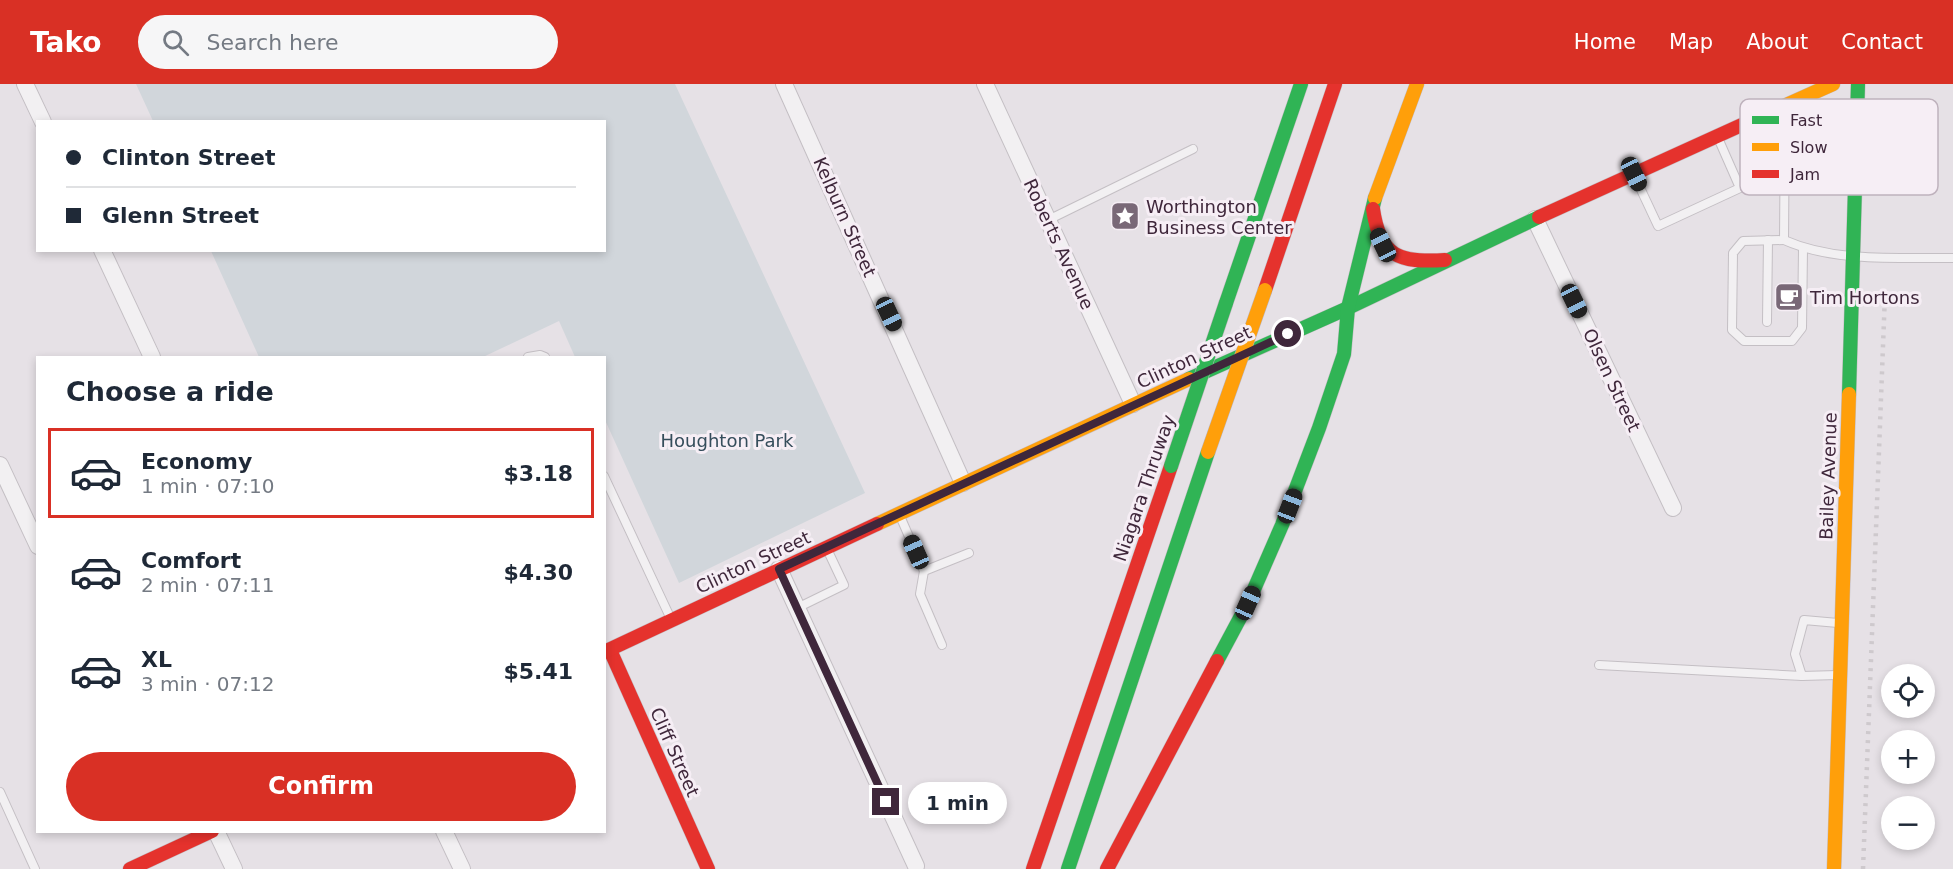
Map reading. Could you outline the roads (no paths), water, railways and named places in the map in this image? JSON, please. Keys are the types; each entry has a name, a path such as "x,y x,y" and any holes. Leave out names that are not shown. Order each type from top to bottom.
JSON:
{"main road":[{"name":"Niagara Thruway","path":"1033,869 1301,84"},
{"path":"1068,869 1335,84"},
{"path":"1107,869 1248,603 1282,525 1344,354 1348,308 1372,205 1417,84"},
{"name":"Clinton Street","path":"1800,99 1833,84"},
{"name":"Bailey Avenue","path":"1858,84 1858,99"},
{"name":"Clinton Street","path":"607,651 1133,404 1348,308 1445,260 1740,126"},
{"name":"Bailey Avenue","path":"1834,869 1855,195"},
{"path":"1372,205 1374,226 1383,245 1403,260 1429,262 1445,260"},
{"name":"Cliff Street","path":"607,651 708,869"},
{"path":"130,869 209,833"},
{"path":"1026,869 1039,852"}],"street":[{"path":"25,84 42,120"},
{"name":"Kelburn Street","path":"784,84 917,376 963,483"},
{"name":"Roberts Avenue","path":"985,84 1133,404"},
{"name":"Olsen Street","path":"1535,219 1673,508"},
{"path":"103,252 152,356"},
{"path":"0,465 36,542"},
{"path":"779,569 916,866"},
{"path":"171,833 177,847"},
{"path":"215,833 234,869"},
{"path":"445,833 462,869"}],"lane":[{"path":"1634,174 1658,226 1740,188 1717,136"},
{"path":"1048,220 1193,149"},
{"path":"1784,195 1784,240"},
{"path":"1767,322 1768,240"},
{"path":"1803,249 1802,328 1792,341 1744,341 1732,330 1733,253 1743,241 1784,240 1803,249 1853,256 1953,258"},
{"path":"606,480 672,620"},
{"path":"898,513 924,571 920,594 942,645"},
{"path":"797,608 844,585 826,547"},
{"path":"924,571 969,553"},
{"path":"1802,676 1795,654 1804,620 1842,623"},
{"path":"1599,665 1802,676 1840,675"},
{"path":"0,792 35,869"}],"railway":[{"path":"1863,869 1885,294"}],"place":[{"name":"Worthington Business Center","path":"1125,216"},
{"name":"Tim Hortons","path":"1789,297"}],"park label":[{"name":"Houghton Park","path":"727,440"}]}
